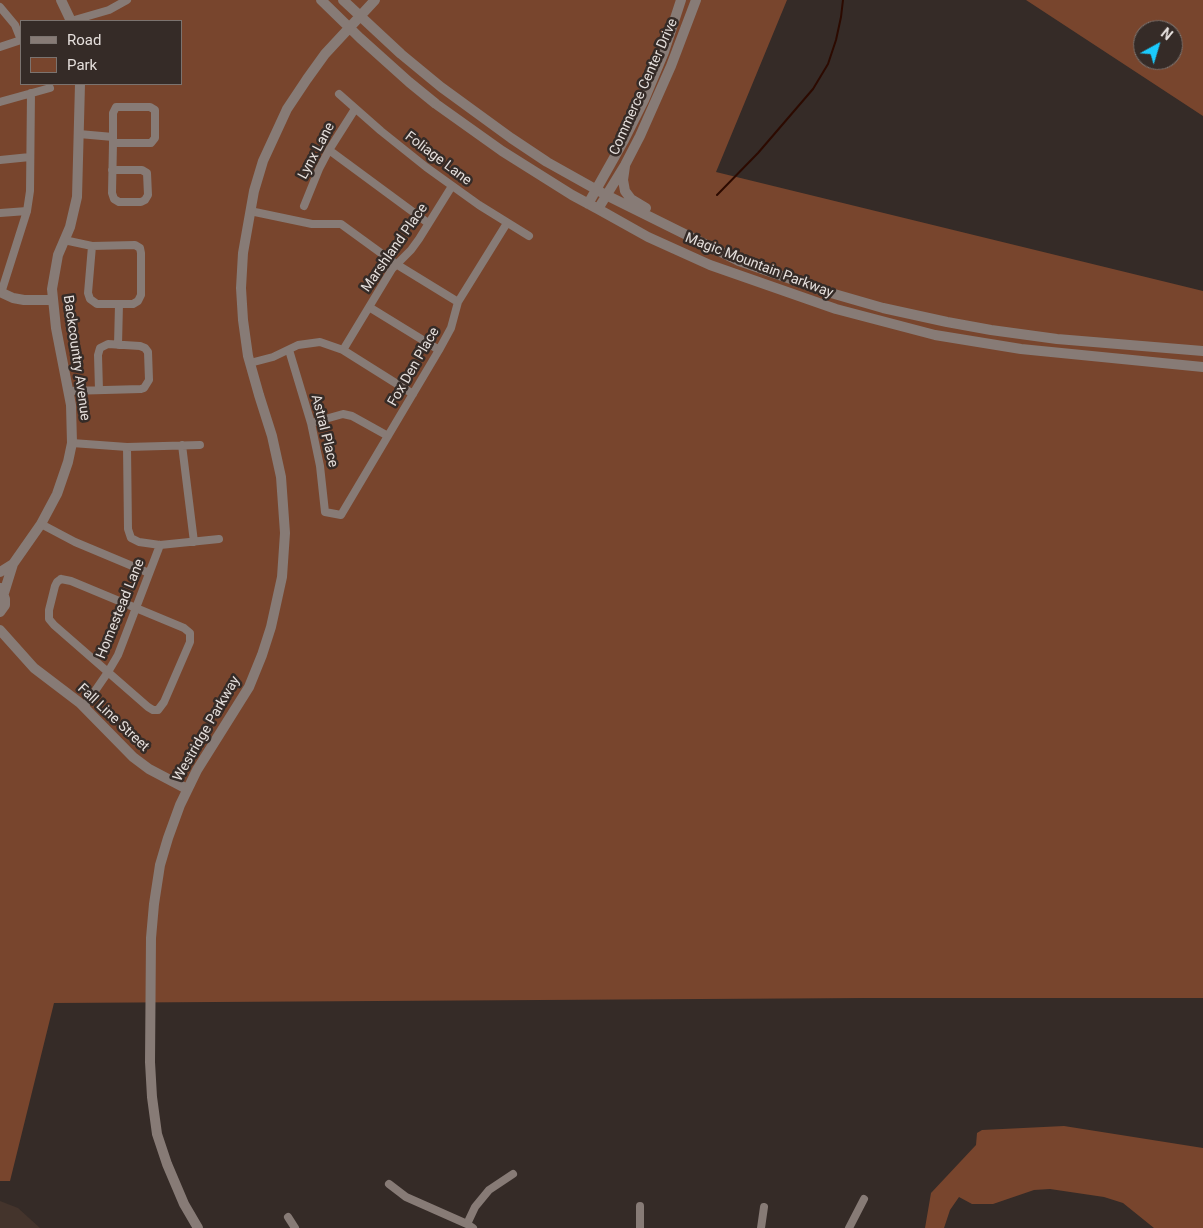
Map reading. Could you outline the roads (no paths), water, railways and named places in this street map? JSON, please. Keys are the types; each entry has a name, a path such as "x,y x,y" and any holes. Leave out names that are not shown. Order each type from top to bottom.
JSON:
{"street":[{"path":"61,0 71,20"},
{"path":"74,20 109,10 127,0"},
{"name":"Magic Mountain Parkway","path":"321,0 409,82 458,120 536,173 588,204 648,237 710,265 804,299 882,323 935,335 1003,347 1203,367"},
{"name":"Magic Mountain Parkway","path":"344,0 401,54 477,114 547,162 606,196 739,261 831,293 883,308 973,327 1035,336 1203,351"},
{"name":"Westridge Parkway","path":"198,1228 184,1204 170,1172 157,1134 150,1062 151,938 160,865 168,838 187,789 248,687 262,655 277,603 282,577 285,533 281,477 272,436 250,363 243,320 241,288 243,253 254,191 263,161 287,109 311,73 349,28 376,0"},
{"name":"Commerce Center Drive","path":"588,204 644,100 664,52 681,0"},
{"name":"Commerce Center Drive","path":"598,209 625,165 672,66 696,0"},
{"path":"0,7 15,26 20,38"},
{"path":"0,47 20,40"},
{"name":"Backcountry Avenue","path":"13,564 41,524 54,501 63,479 72,443 69,391 52,300 55,270 77,197 80,85"},
{"path":"0,102 50,88"},
{"path":"31,94 30,191 27,211 0,292 24,300 52,300"},
{"name":"Foliage Lane","path":"339,94 412,156 452,186 529,236"},
{"path":"79,134 113,140 149,144 155,138 155,110 150,107 116,108 113,113 113,140 112,170 112,193 114,199 119,202 141,202 146,200 148,195 147,173 142,170 112,170"},
{"name":"Lynx Lane","path":"304,206 319,169 355,109"},
{"path":"329,150 428,223"},
{"path":"0,160 30,157"},
{"path":"625,165 624,186 627,195 650,211 664,225"},
{"name":"Marshland Place","path":"343,350 396,264 411,250 452,186"},
{"path":"250,210 312,224 340,224 396,264 458,302"},
{"path":"0,214 27,211"},
{"name":"Fox Den Place","path":"333,513 341,515 439,350 450,328 458,302 507,223"},
{"path":"64,240 92,246 135,245 140,248 140,299 133,304 97,304 88,297 92,246"},
{"path":"118,345 120,304"},
{"path":"369,307 439,350"},
{"path":"250,363 273,357 304,343 320,342 343,350 413,394"},
{"path":"69,391 141,389 148,383 147,350 140,346 103,345 98,351 99,390"},
{"name":"Astral Place","path":"288,350 311,423 320,466 325,512 333,513"},
{"path":"311,423 343,414 361,420 388,436"},
{"path":"72,443 127,447 200,445"},
{"path":"182,445 194,542"},
{"path":"127,447 128,530 130,538 140,542 160,545 218,539"},
{"path":"41,524 75,542 149,573"},
{"name":"Homestead Lane","path":"84,707 118,654 160,545"},
{"path":"0,572 13,564"},
{"path":"3,633 1,611 5,605 2,590 13,564"},
{"path":"61,579 71,581 136,608 184,628 190,633 190,642 164,702 158,710 148,707 49,619 49,610 56,582 61,579"},
{"name":"Fall Line Street","path":"3,633 34,668 84,707 133,757 149,769 187,789"},
{"path":"389,1184 406,1197 470,1226 476,1207 488,1190 514,1174"},
{"path":"849,1228 864,1199"},
{"path":"640,1206 640,1228"},
{"path":"762,1228 764,1207"},
{"path":"288,1216 295,1228"}],"waterway":[{"path":"717,195 758,153 813,89 828,64 836,40 843,0"}]}
